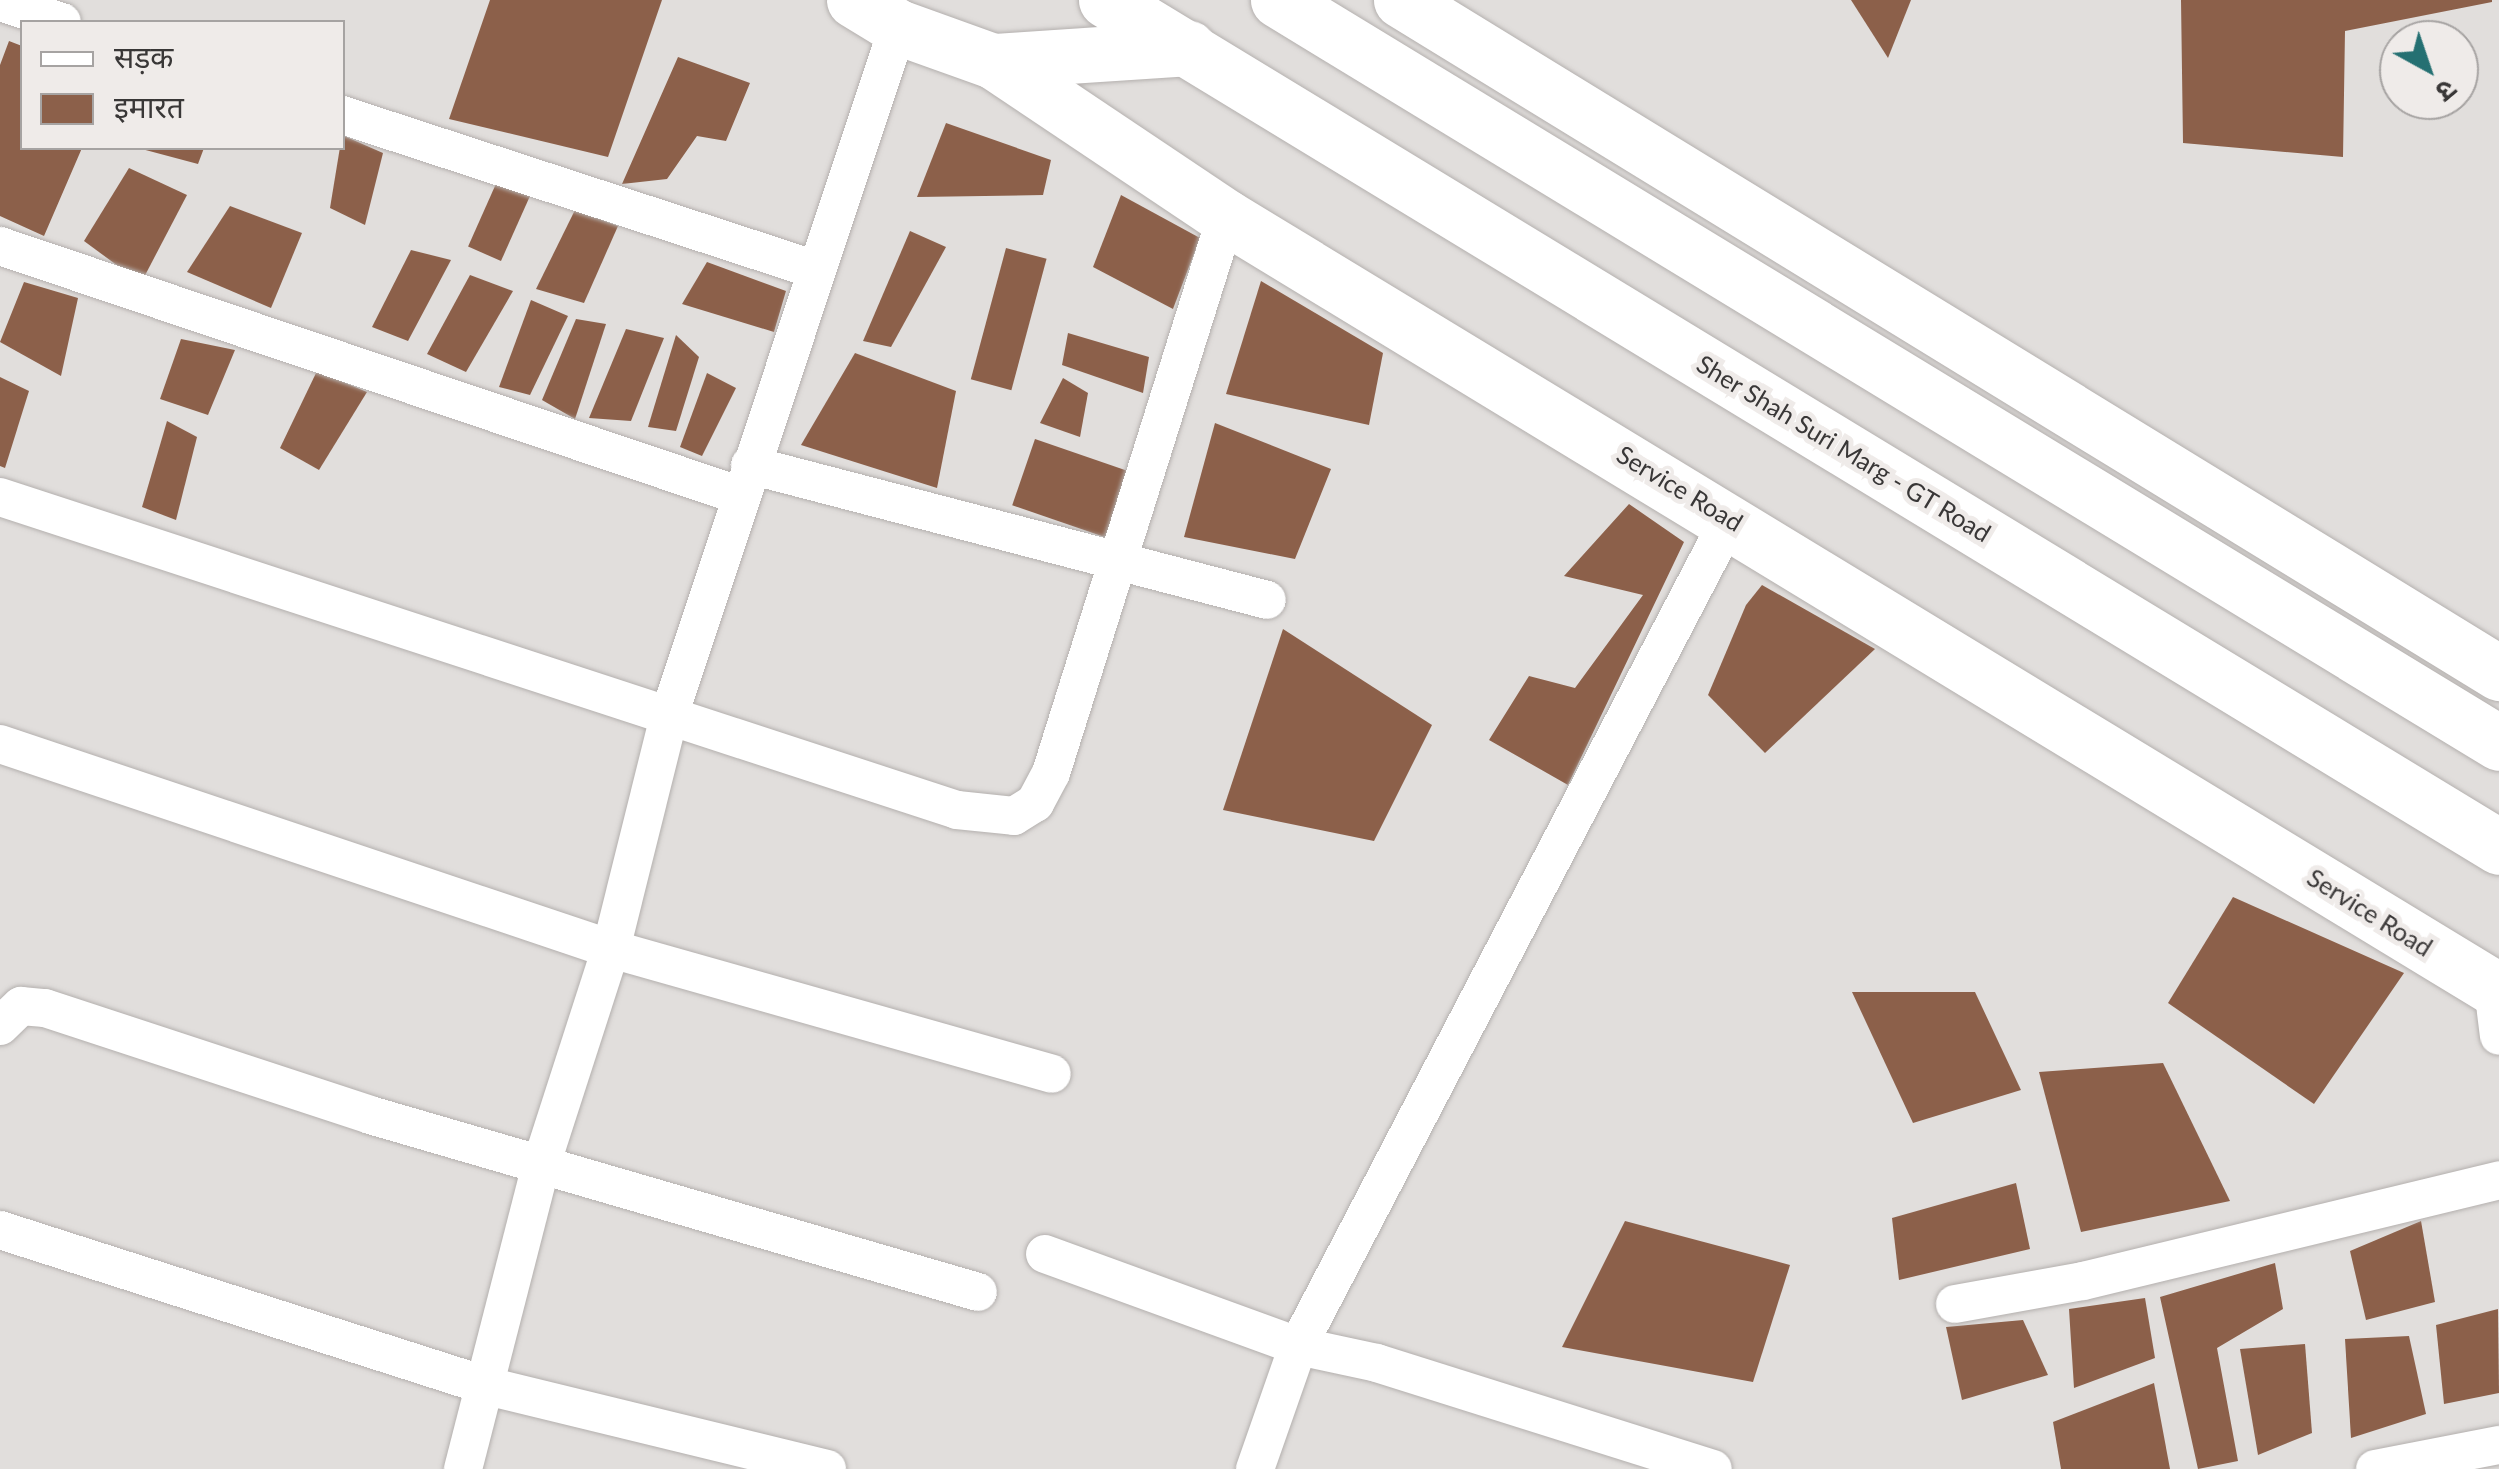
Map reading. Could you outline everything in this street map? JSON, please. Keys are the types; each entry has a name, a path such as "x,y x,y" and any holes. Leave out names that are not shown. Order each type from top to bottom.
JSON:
{"main road":[{"name":"Sher Shah Suri Marg - GT Road","path":"1106,0 2499,847"},
{"path":"1278,0 2499,743"},
{"path":"1401,0 2499,673"},
{"name":"Service Road","path":"876,14 992,62 1226,217 1730,518 2497,1005"},
{"path":"992,62 1189,48"}],"street":[{"path":"0,2 56,20"},
{"path":"463,1469 542,1162 612,949 669,716 816,270 876,14"},
{"path":"345,115 816,270"},
{"path":"0,497 958,810 1014,816 1036,803 1052,774 1121,564 1226,217"},
{"path":"0,246 746,481 1267,600"},
{"path":"1256,1469 1298,1346 1730,518"},
{"path":"0,744 612,949 1052,1074"},
{"path":"0,1026 21,1006 45,1008 370,1114 978,1292"},
{"path":"1955,1304 2083,1281 2499,1180"},
{"path":"0,1230 487,1386 803,1465"},
{"path":"1045,1254 1298,1346 1377,1363 1712,1469"},
{"path":"2375,1469 2499,1445"}],"building":[{"path":"490,0 662,0 608,157 449,119"},
{"path":"1851,0 1911,0 1888,58"},
{"path":"2181,0 2492,0 2401,20 2379,20 2379,24 2345,31 2343,157 2183,143"},
{"path":"9,41 20,45 20,150 81,150 44,236 0,216 0,65"},
{"path":"678,57 750,83 726,141 697,136 667,179 622,184"},
{"path":"946,123 1051,160 1043,195 917,197"},
{"path":"345,136 383,153 365,225 330,208"},
{"path":"146,150 203,150 198,164"},
{"path":"129,168 187,195 141,283 84,241"},
{"path":"499,177 532,192 501,261 468,246"},
{"path":"1121,195 1200,238 1173,309 1093,267"},
{"path":"230,206 302,233 271,308 187,272"},
{"path":"575,210 618,226 584,303 536,289"},
{"path":"910,231 946,247 891,347 863,341"},
{"path":"1006,248 1047,259 1011,390 971,379"},
{"path":"411,250 451,260 408,341 372,327"},
{"path":"707,262 786,291 774,332 682,304"},
{"path":"470,275 513,291 466,372 427,354"},
{"path":"1261,281 1383,353 1369,425 1226,394"},
{"path":"24,282 78,298 61,376 0,342"},
{"path":"531,300 568,316 530,395 499,387"},
{"path":"576,319 606,324 575,419 542,400"},
{"path":"626,329 664,338 631,421 589,418"},
{"path":"1068,333 1149,357 1143,393 1062,365"},
{"path":"676,335 699,357 676,431 648,427"},
{"path":"181,339 235,350 208,415 160,399"},
{"path":"855,353 956,391 937,488 801,445"},
{"path":"317,371 367,392 319,470 280,448"},
{"path":"707,373 736,388 702,456 680,447"},
{"path":"0,377 29,391 5,468 0,466"},
{"path":"1063,378 1088,393 1080,437 1040,423"},
{"path":"167,421 197,437 176,520 142,507"},
{"path":"1215,423 1331,469 1295,559 1184,537"},
{"path":"1035,439 1131,472 1109,538 1012,505"},
{"path":"1629,504 1684,542 1568,785 1489,740 1529,676 1575,688 1643,595 1564,576"},
{"path":"1762,585 1875,649 1765,753 1708,695 1746,605"},
{"path":"1283,629 1432,725 1374,841 1223,810"},
{"path":"2233,897 2404,973 2314,1104 2168,1003"},
{"path":"1852,992 1975,992 2021,1090 1913,1123"},
{"path":"2163,1063 2230,1201 2081,1232 2039,1072"},
{"path":"2016,1183 2030,1249 1899,1280 1892,1218"},
{"path":"1625,1221 1790,1265 1753,1382 1562,1347"},
{"path":"2421,1221 2435,1302 2366,1320 2350,1251"},
{"path":"2275,1263 2283,1309 2217,1348 2238,1461 2198,1469 2160,1297"},
{"path":"2145,1298 2155,1358 2074,1388 2069,1309"},
{"path":"2498,1309 2499,1393 2444,1404 2436,1325"},
{"path":"2023,1320 2048,1375 1962,1400 1946,1327"},
{"path":"2409,1336 2426,1414 2351,1438 2345,1339"},
{"path":"2305,1344 2312,1433 2258,1455 2240,1349"},
{"path":"2154,1383 2170,1469 2061,1469 2053,1422"}]}
